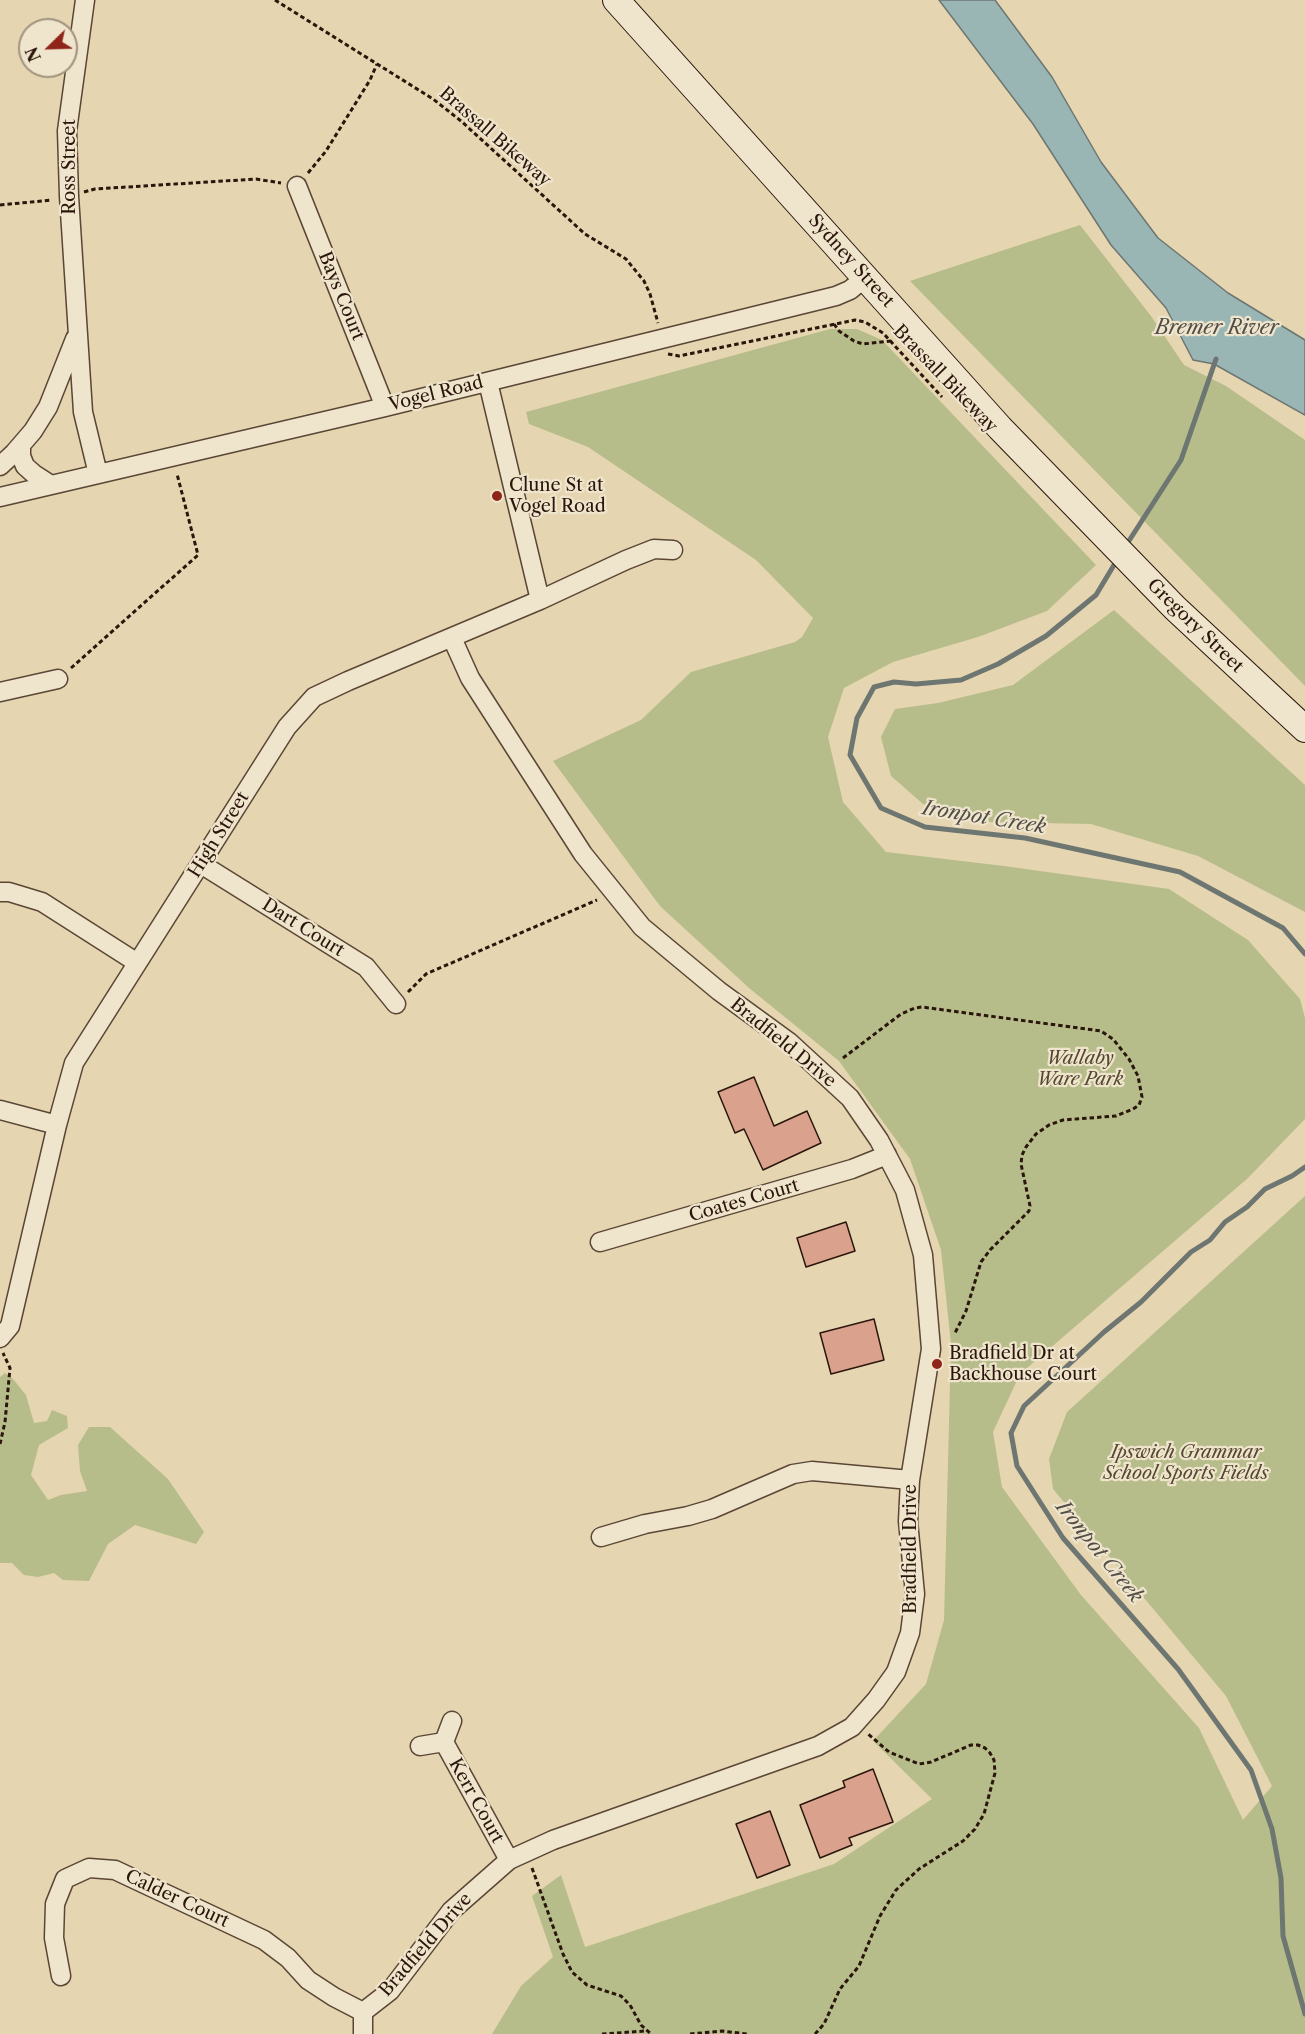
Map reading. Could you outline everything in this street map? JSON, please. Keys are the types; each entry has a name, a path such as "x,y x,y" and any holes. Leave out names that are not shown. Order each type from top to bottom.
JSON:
{"main road":[{"name":"Sydney Street","path":"616,0 1000,428 1089,520"},
{"name":"Gregory Street","path":"1089,520 1175,608 1305,729"}],"street":[{"name":"Ross Street","path":"85,0 67,131 83,412 98,474"},
{"name":"Bays Court","path":"297,186 385,407"},
{"name":"Vogel Road","path":"0,496 385,407 836,296 850,290 866,277"},
{"name":"Ross Street","path":"0,466 33,431 48,407 77,334"},
{"path":"488,382 540,600"},
{"path":"48,407 60,402 67,403 83,412"},
{"path":"21,445 21,456 25,466 51,485"},
{"name":"High Street","path":"0,1338 10,1326 57,1125 74,1063 287,727 314,697 348,681 540,600 626,560 654,549 673,550"},
{"name":"Bradfield Drive","path":"363,2034 363,2012 390,1991 451,1911 509,1860 553,1840 818,1746 857,1722 896,1672 910,1633 915,1594 908,1521 910,1480 931,1349 922,1256 905,1190 879,1140 850,1098 789,1042 719,991 642,927 583,854 477,688 452,638"},
{"path":"0,692 58,679"},
{"name":"Dart Court","path":"201,864 366,967 396,1004"},
{"path":"0,892 9,892 42,902 136,962"},
{"path":"0,1110 57,1125"},
{"name":"Coates Court","path":"600,1242 852,1169 887,1155"},
{"path":"602,1537 645,1524 712,1509 793,1474 812,1471 910,1480"},
{"name":"Kerr Court","path":"452,1720 444,1742 509,1860"},
{"name":"Kerr Court","path":"420,1746 444,1742"},
{"name":"Calder Court","path":"61,1976 54,1938 55,1904 65,1879 89,1868 116,1870 264,1940 288,1958 308,1980 363,2012"}],"path":[{"name":"Brassall Bikeway","path":"275,0 447,110 585,234 626,259 636,268 650,294 659,328"},
{"path":"0,205 46,202 95,189 256,179 297,186 326,151 377,64"},
{"name":"Brassall Bikeway","path":"665,351 672,356 679,356 855,320 865,322 883,333 946,401"},
{"path":"834,324 839,331 863,344 891,341"},
{"path":"58,679 198,555 174,456"},
{"path":"396,1004 426,974 588,905 612,891"},
{"path":"843,1058 901,1014 922,1007 1101,1031 1113,1039 1129,1059 1138,1076 1142,1097 1139,1105 1133,1109 1116,1116 1070,1119 1049,1125 1036,1134 1026,1147 1021,1164 1030,1206 1029,1211 981,1262 966,1311 955,1333"},
{"path":"0,1346 10,1368 5,1422 0,1444"},
{"path":"815,2034 824,2024 840,1989 859,1966 880,1916 896,1890 919,1869 963,1841 975,1829 984,1814 995,1773 994,1760 990,1753 978,1745 962,1748 931,1762 914,1763 889,1752 857,1722"},
{"path":"525,1852 572,1972 587,1985 621,1996 645,2031"},
{"path":"602,2034 645,2031 651,2034"},
{"path":"690,2034 722,2031 747,2034"}],"green space":[{"path":"1080,225 1151,316 1184,365 1226,386 1305,440 1305,686 910,281"},
{"name":"Wallaby Ware Park","path":"830,329 857,329 882,340 1096,565 1047,611 978,637 893,662 844,688 828,737 843,802 886,852 1169,889 1248,940 1300,999 1305,1018 1305,1119 1248,1178 1020,1374 993,1432 1002,1487 1081,1595 1199,1728 1243,1820 1272,1786 1226,1696 1053,1489 1049,1459 1067,1412 1305,1196 1305,2034 492,2034 521,1986 553,1957 532,1896 561,1875 585,1947 834,1864 932,1799 873,1741 926,1684 944,1620 951,1344 941,1250 910,1159 839,1061 749,988 660,906 553,761 641,720 691,672 795,642 802,637 813,618 756,560 588,447 529,424 526,412"},
{"path":"1114,610 1305,785 1305,912 1198,856 1091,824 987,822 923,804 891,776 881,737 895,709 938,703 1013,685"},
{"path":"5,1373 26,1395 34,1423 47,1421 52,1410 67,1416 68,1428 39,1445 31,1475 48,1500 61,1495 87,1491 80,1471 78,1445 89,1427 110,1427 168,1479 204,1532 196,1544 135,1525 108,1544 89,1581 63,1580 54,1573 38,1577 24,1575 12,1563 0,1563 0,1377"}],"water":[{"name":"Bremer River","path":"939,0 995,0 1052,77 1101,162 1158,238 1228,293 1305,340 1305,415 1214,364 1193,360 1166,308 1111,245 1033,124"}],"building":[{"path":"754,1077 774,1126 807,1111 821,1143 763,1170 744,1129 735,1133 718,1092"},
{"path":"846,1222 855,1251 806,1267 797,1238"},
{"path":"874,1319 884,1360 831,1374 820,1333"},
{"path":"873,1769 893,1822 849,1838 852,1845 820,1858 800,1805 845,1787 843,1781"},
{"path":"770,1811 790,1865 757,1878 736,1824"}],"waterway":[{"name":"Ironpot Creek","path":"1125,547 1181,460 1216,359"},
{"name":"Ironpot Creek","path":"1117,560 1096,595 1046,636 998,664 961,680 916,684 894,682 874,687 857,718 850,755 881,808 925,827 1025,838 1180,872 1283,928 1305,954"},
{"name":"Ironpot Creek","path":"1305,1167 1265,1189 1247,1207 1225,1222 1210,1240 1191,1252 1141,1302 1104,1332 1024,1406 1011,1433 1017,1466 1063,1538 1178,1669 1251,1770 1272,1829 1281,1878 1283,1936 1305,2014"}],"place":[{"name":"Clune St at Vogel Road","path":"497,496"},
{"name":"Bradfield Dr at Backhouse Court","path":"937,1364"}],"park label":[{"name":"Ipswich Grammar School Sports Fields","path":"1186,1463"}]}
